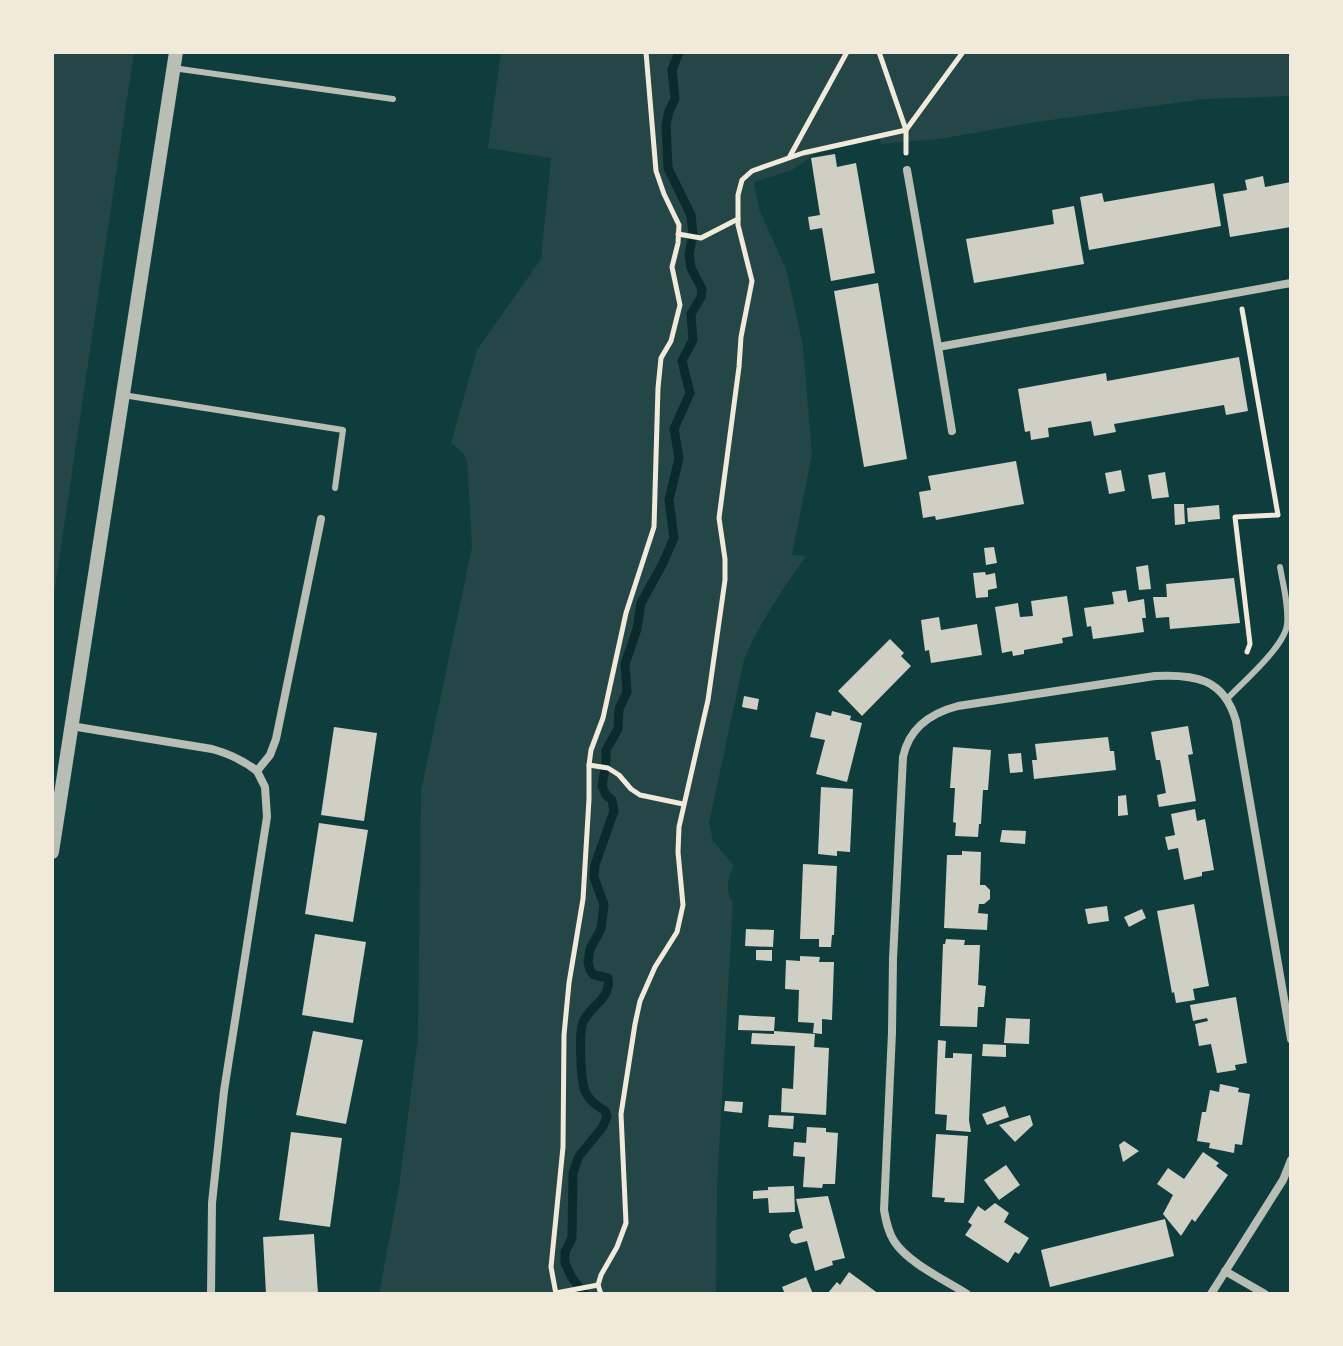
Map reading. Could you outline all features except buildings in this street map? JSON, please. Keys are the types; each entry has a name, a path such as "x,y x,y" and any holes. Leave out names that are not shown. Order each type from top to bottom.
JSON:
{"street":[{"path":"52,852 176,52"},
{"path":"907,170 952,431"},
{"path":"938,347 1291,283"},
{"path":"257,771 270,755 276,739 321,519"},
{"path":"967,1294 900,1249 889,1231 884,1210 902,781 906,745 918,727 945,709 1155,676 1194,677 1218,689 1228,698 1236,721 1291,1039"},
{"path":"71,726 231,754 257,771 265,787 267,817 224,1091 212,1203 211,1294"},
{"path":"1211,1294 1283,1180 1291,1160"},
{"path":"1225,1271 1265,1294"}],"lane":[{"path":"173,68 393,99"},
{"path":"123,395 343,430 335,488"},
{"path":"1228,698 1264,661 1287,630 1280,567"},
{"path":"1279,971 1291,969"}],"path":[{"path":"598,1285 556,1293 551,1267 563,1147 564,1035 583,899 591,750 603,718 626,613 654,527 661,358 671,341 680,305 672,267 679,225 656,171 646,52"},
{"path":"789,158 847,52"},
{"path":"879,52 906,130 907,170"},
{"path":"601,1294 598,1285 601,1275 626,1223 621,1114 635,1024 640,1001 655,967 677,932 683,905 679,827 708,700 725,580 719,518 741,337 752,281 738,219 738,195 742,180 752,171 803,153 906,130 963,52"},
{"path":"678,234 701,238 738,219"},
{"path":"1239,292 1278,515 1235,517 1250,644 1245,658"},
{"path":"589,765 608,768 640,795 683,804"}],"shaded area":[{"path":"52,52 134,52 52,608"},
{"path":"501,52 1291,52 1291,96 1204,99 939,139 881,144 879,133 841,142 813,155 792,170 754,182 759,209 786,269 803,346 812,454 792,555 806,556 764,620 744,660 709,823 713,841 734,866 728,884 733,903 717,1187 716,1294 379,1294 399,1187 418,1038 421,791 472,547 467,461 451,443 477,350 541,259 551,158 488,148"}],"waterway":[{"path":"585,1294 572,1278 565,1263 565,1252 572,1238 573,1173 579,1156 607,1117 584,1088 581,1064 582,1025 604,996 608,985 608,978 594,975 588,962 590,949 601,929 604,905 594,877 595,865 614,811 612,800 602,786 606,750 618,729 619,709 627,692 625,664 637,629 641,603 674,538 669,500 679,458 674,429 690,393 682,361 693,340 691,314 702,289 691,268 689,255 693,234 691,215 668,168 666,125 675,99 672,70 679,52"}]}
